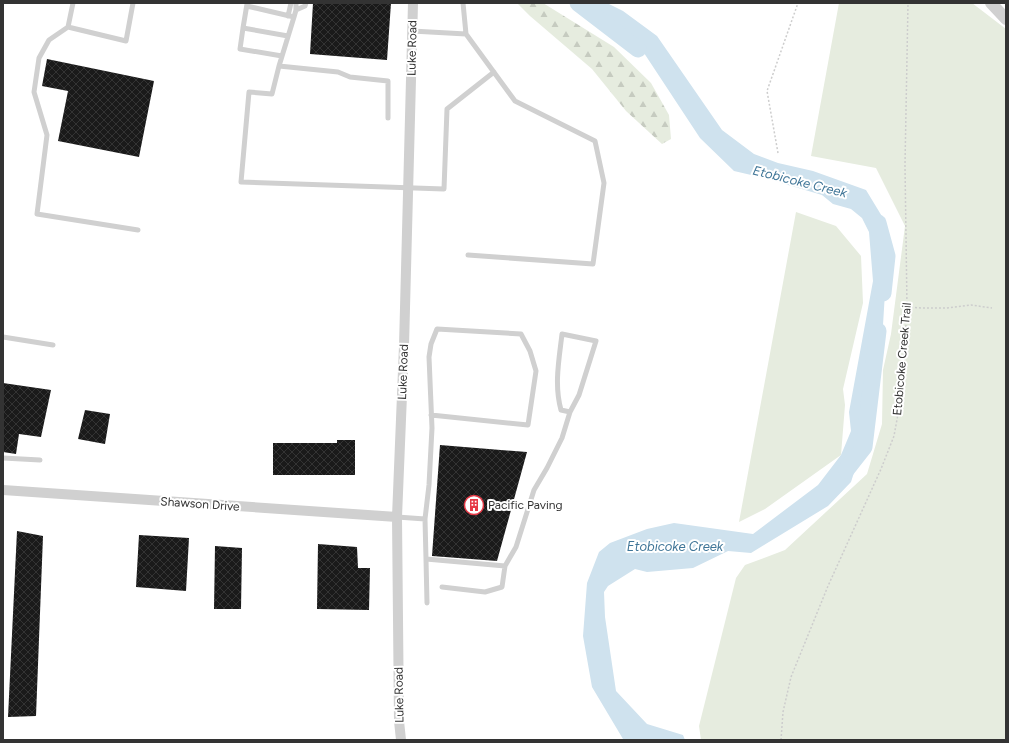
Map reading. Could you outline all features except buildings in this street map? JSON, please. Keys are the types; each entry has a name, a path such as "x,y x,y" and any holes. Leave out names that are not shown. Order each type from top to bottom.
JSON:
{"street":[{"name":"Luke Road","path":"401,740 399,721 397,517 404,346 413,3"},
{"path":"991,3 1006,19"},
{"name":"Shawson Drive","path":"3,490 397,517"}],"lane":[{"path":"73,3 68,27 49,40 39,58 34,92 47,135 37,214 138,230"},
{"path":"68,27 126,41 133,3"},
{"path":"288,16 291,3"},
{"path":"296,3 296,10 272,94 250,92 241,182 444,189 447,109 494,72"},
{"path":"296,10 305,6 306,3"},
{"path":"463,3 466,34 515,101 595,141 604,183 593,264 468,255"},
{"path":"282,56 240,49 242,28 247,4 294,17"},
{"path":"242,28 288,36"},
{"path":"412,31 466,34"},
{"path":"279,66 338,72 350,77 388,81 388,118"},
{"path":"427,603 424,519 429,485 432,428 431,415 429,357 431,344 437,329 522,334 530,351 536,371 528,426 431,415"},
{"path":"442,587 485,592 502,587 505,566 516,547 534,490 562,438 570,412 579,395 596,340 562,334 557,377 557,397 561,410 570,412"},
{"path":"3,337 53,344"},
{"path":"3,458 40,460"},
{"path":"397,517 424,519"},
{"path":"426,559 505,566"}],"path":[{"path":"778,152 767,91 798,3"},
{"name":"Etobicoke Creek Trail","path":"781,740 783,712 791,677 828,586 881,469 894,436 900,403 907,307 905,158 908,3"},
{"path":"907,307 946,308 971,305 992,308"}],"green space":[{"path":"517,3 543,3 614,47 651,83 669,115 671,139 662,144 626,111 592,69"},
{"path":"839,3 972,3 1006,29 1006,740 701,740 699,726 736,578 745,565 785,550 867,474 882,424 883,370 891,334 905,226 876,168 811,156"},
{"path":"796,212 836,226 861,256 863,303 843,389 845,405 841,455 765,509 739,522"}],"water":[{"name":"Etobicoke Creek","path":"575,3 607,3 623,11 657,36 722,130 754,154 778,163 813,171 866,190 883,218 886,276 883,325 867,386 866,435 851,482 828,506 751,553 728,551 693,568 647,572 635,569 608,586 604,592 605,617 616,691 647,724 683,735 685,740 623,739 592,687 583,636 587,583 599,552 610,543 647,529 674,523 753,534 818,485 841,455 851,431 849,412 873,281 869,232 862,218 851,209 833,204 822,195 768,179 734,171 700,138 644,53 631,46 601,16 580,8"}],"waterway":[{"name":"Etobicoke Creek","path":"578,3 638,49"},
{"name":"Etobicoke Creek","path":"878,223 887,256 883,293"},
{"name":"Etobicoke Creek","path":"846,470 864,447 878,331"}],"place":[{"name":"Pacific Paving","path":"474,505"}]}
